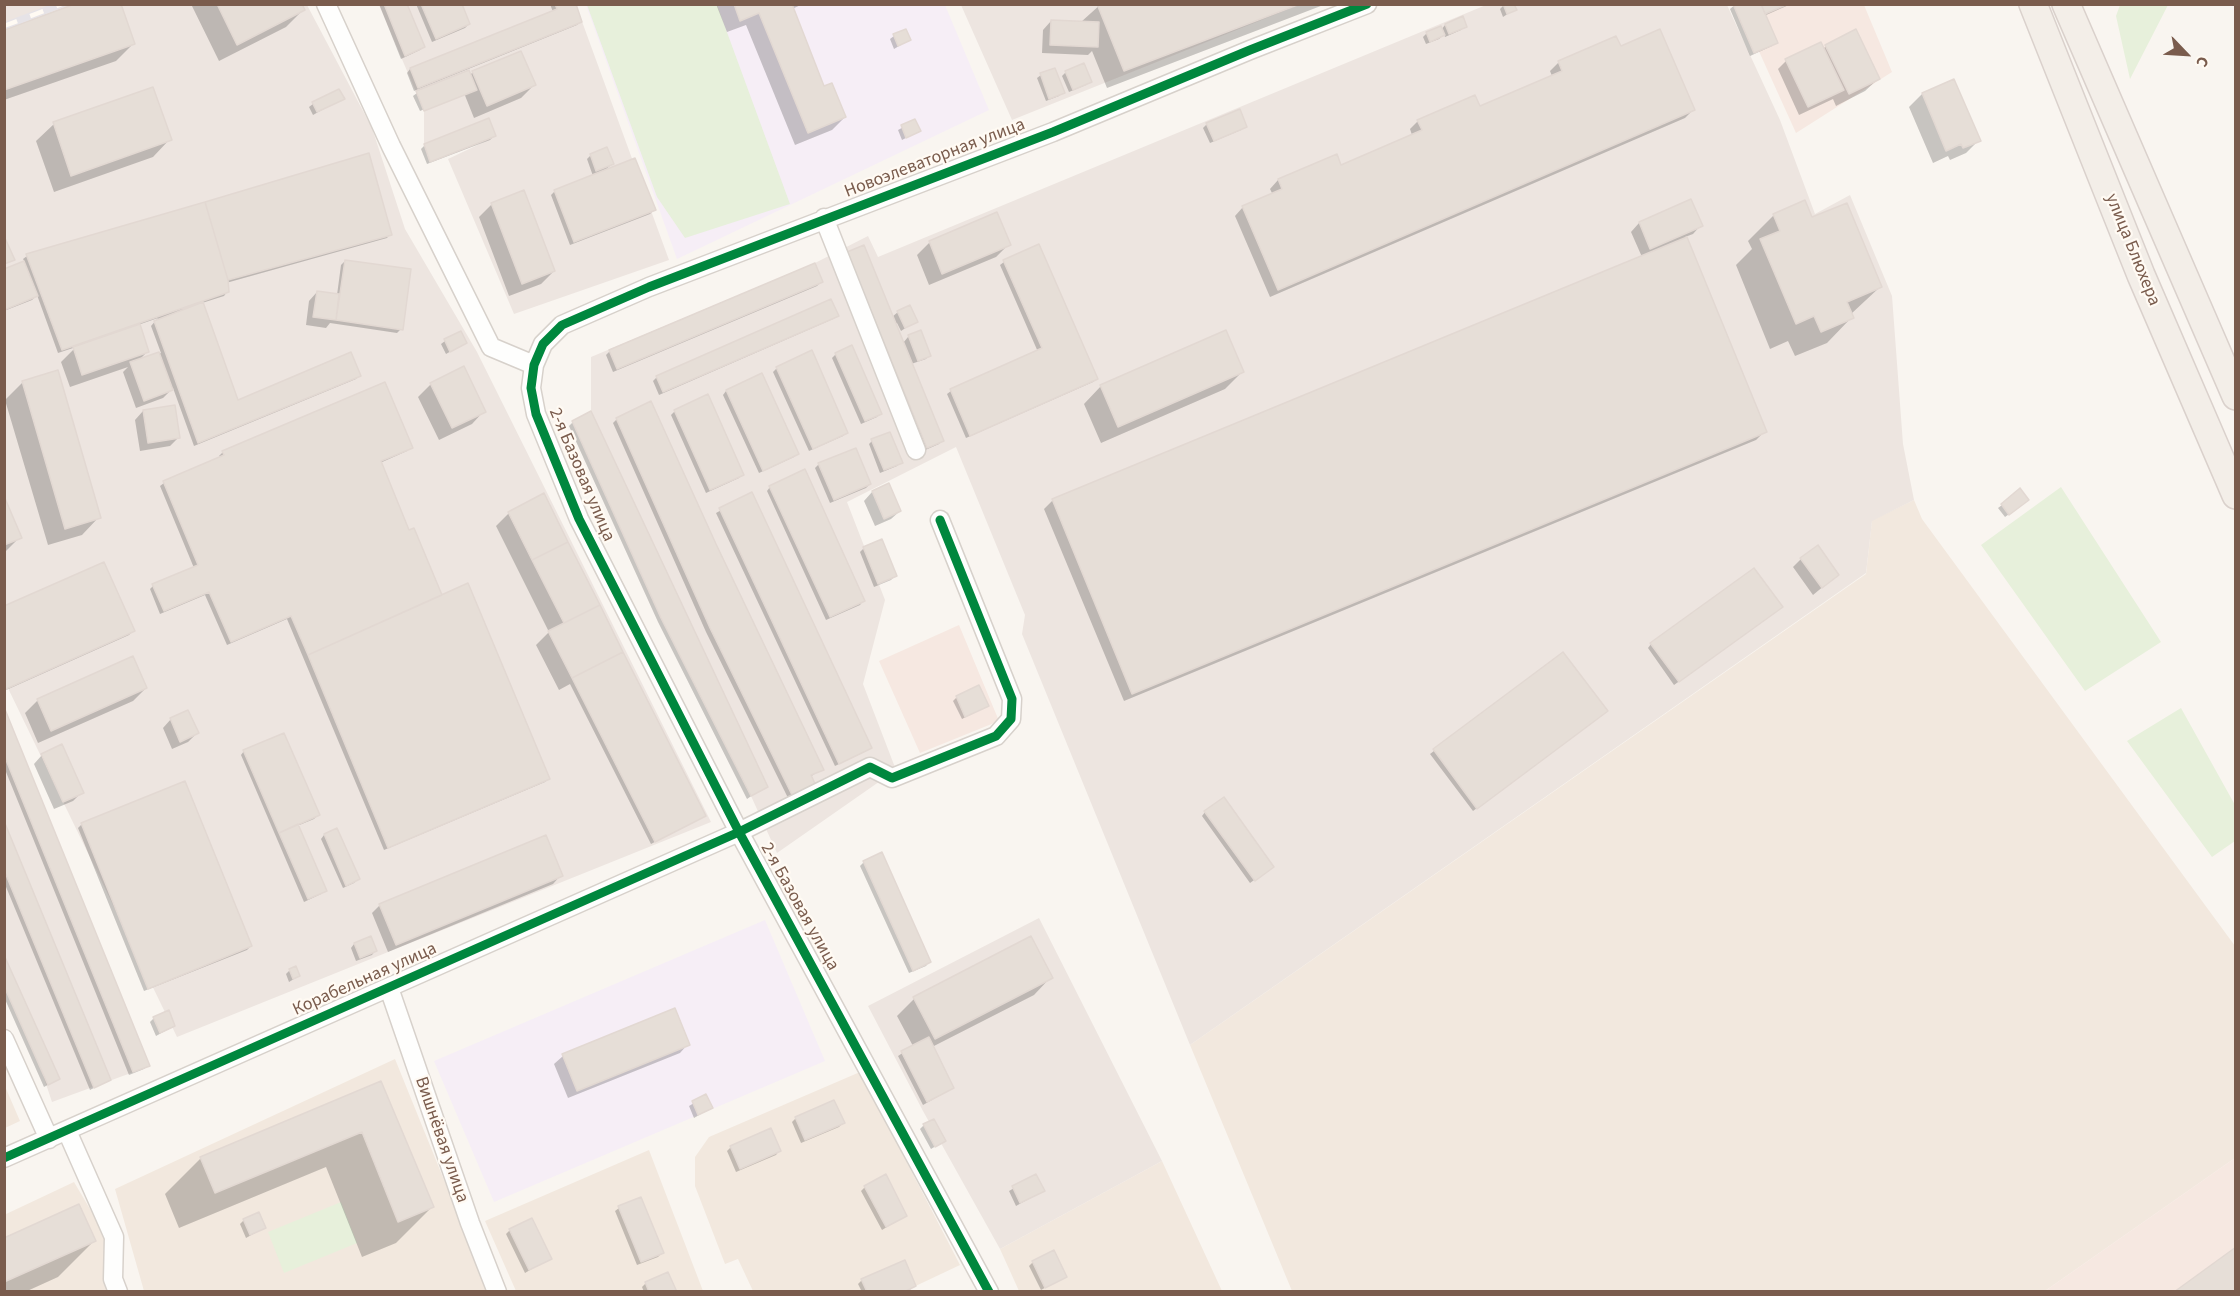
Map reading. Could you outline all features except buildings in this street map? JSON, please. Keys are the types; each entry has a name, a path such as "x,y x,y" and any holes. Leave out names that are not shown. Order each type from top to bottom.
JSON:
{"main road":[{"name":"улица Блюхера","path":"2033,4 2141,275 2235,495"},
{"name":"улица Блюхера","path":"2066,4 2235,396"}],"street":[{"path":"326,4 391,146 491,346 534,365"},
{"name":"Новоэлеваторная улица","path":"534,365 543,344 562,325 649,287 1053,132 1367,4"},
{"path":"824,218 916,450"},
{"name":"2-я Базовая улица","path":"534,365 531,388 536,414 579,519 739,832 989,1292"},
{"name":"Корабельная улица","path":"4,1158 739,832 870,767 892,778 996,736 1011,718 1012,699 940,520"},
{"name":"Вишнёвая улица","path":"389,988 470,1223 497,1292"},
{"path":"4,1039 49,1139"},
{"path":"67,1131 114,1237 113,1279 118,1292"}],"shaded area":[{"path":"5,5 307,5 372,128 405,229 477,352 711,822 177,1037 5,682"},
{"path":"379,5 576,5 669,260 514,314 448,159 486,141 430,162 424,144 424,111"},
{"path":"586,5 945,5 989,110 677,259"},
{"path":"961,5 1299,5 1012,120"},
{"path":"1486,5 1727,5 1780,120 1815,214 1850,195 1892,296 1903,444 1914,500 1872,521 1866,573 1190,1045 1022,634 1025,615 956,447 847,502 885,600 863,684 896,770 777,853 751,796 661,618 591,411 591,357 815,263 868,236 878,257"},
{"path":"1738,5 1864,5 1892,72 1796,133"},
{"path":"1914,500 1922,519 2235,946 2235,1158 2045,1291 1292,1291 1190,1045 1866,574 1872,520"},
{"path":"959,625 999,721 920,753 879,661"},
{"path":"4,707 150,1066 52,1102 5,961"},
{"path":"1039,918 1162,1161 1000,1249 868,1006"},
{"path":"765,920 825,1061 494,1202 434,1061"},
{"path":"395,1059 489,1291 144,1291 115,1189"},
{"path":"860,1072 960,1265 905,1291 753,1291 738,1259 725,1264 695,1186 695,1157 709,1137"},
{"path":"4,1084 20,1121 5,1128 4,1128"},
{"path":"649,1150 703,1291 516,1291 485,1221"},
{"path":"2235,1158 2235,1291 2045,1291"},
{"path":"1162,1161 1222,1291 1019,1291 1000,1249"},
{"path":"74,1182 109,1241 111,1291 5,1291 4,1215"}],"green space":[{"path":"587,5 717,5 790,204 685,238 657,197"},
{"path":"2120,5 2168,5 2130,79 2116,16"},
{"path":"2061,487 2161,642 2085,691 1981,545"},
{"path":"2181,708 2235,805 2235,841 2212,857 2127,741"},
{"path":"341,1202 357,1243 284,1273 268,1232"}],"railway":[{"path":"4,26 62,4"}],"cycle path":[{"path":"989,1292 739,832 579,519 536,414 531,388 534,365 543,344 562,325 649,287 1053,132 1367,4"},
{"path":"4,1158 739,832 870,767 892,778 996,736 1011,719 1012,699 940,520"}]}
